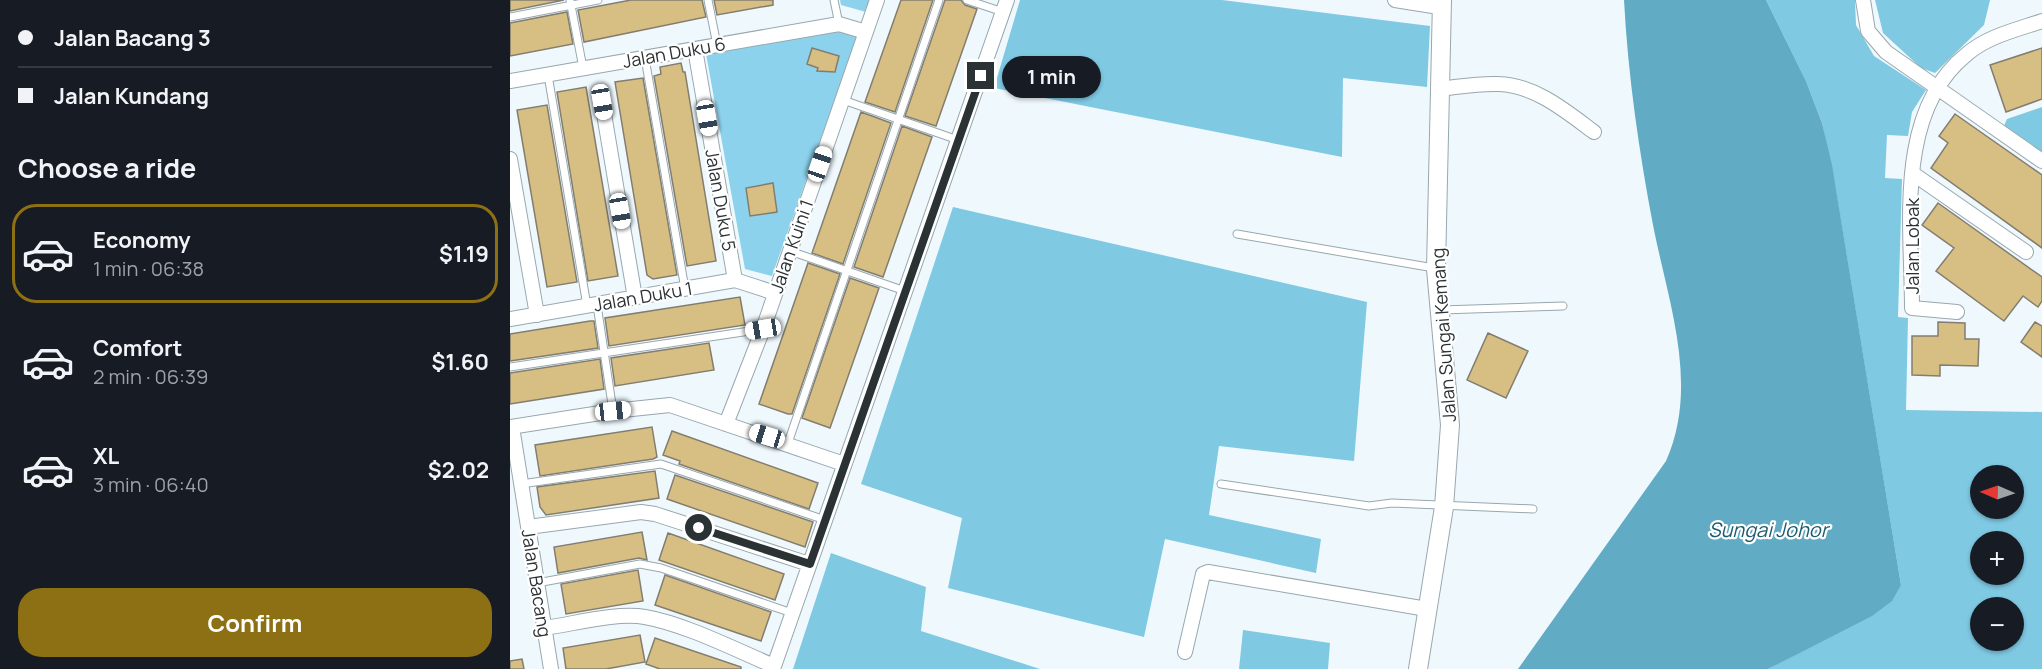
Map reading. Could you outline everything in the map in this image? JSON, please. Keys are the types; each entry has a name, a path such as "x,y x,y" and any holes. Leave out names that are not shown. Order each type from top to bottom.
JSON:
{"street":[{"name":"Jalan Kuini 1","path":"726,424 763,329 877,0"},
{"path":"1395,0 1441,4"},
{"path":"1863,0 1865,24 1886,52 1936,90 2042,161"},
{"name":"Jalan Sungai Kemang","path":"1418,669 1444,507 1450,425 1436,269 1441,4"},
{"path":"544,628 624,616 644,616 667,623 774,667 1005,6"},
{"name":"Jalan Lobak","path":"1958,312 1912,308 1912,173 1919,127 1936,90 1966,54 1991,39 2042,21"},
{"name":"Jalan Duku 6","path":"510,81 839,24"},
{"path":"839,24 866,32"},
{"name":"Jalan Duku 5","path":"695,49 735,280"},
{"path":"1438,89 1500,84 1520,87 1552,102 1594,132"},
{"path":"602,102 635,298"},
{"path":"510,159 537,315"},
{"name":"Jalan Lobak","path":"1912,173 2026,252"},
{"name":"Jalan Duku 1","path":"510,319 735,280 775,293"},
{"path":"511,427 613,411 670,405 788,443 844,464"},
{"name":"Jalan Bacang","path":"511,427 551,669"},
{"path":"528,527 641,512 655,514 810,564"},
{"path":"1185,652 1197,592 1203,574 1208,572 1427,609"}],"lane":[{"path":"510,17 571,3 598,0"},
{"path":"708,0 717,45"},
{"path":"834,0 839,24"},
{"path":"788,443 939,0"},
{"path":"967,0 1005,6"},
{"path":"571,3 583,68"},
{"path":"645,57 685,289"},
{"path":"548,75 592,305 604,353 613,411"},
{"path":"843,100 958,140"},
{"path":"1237,234 1436,269"},
{"path":"790,251 905,291"},
{"path":"1441,310 1563,306"},
{"path":"510,368 763,329"},
{"path":"520,490 661,464 825,520"},
{"path":"1221,484 1369,506 1392,503 1533,509"},
{"path":"537,583 640,564 661,568 792,614"}],"shaded area":[{"path":"840,0 870,0 866,12 841,5"},
{"path":"1020,0 1222,0 1430,26 1427,87 1343,78 1342,157 994,88"},
{"path":"1766,0 1855,0 1856,25 1874,56 1926,90 1912,112 1908,136 1887,135 1885,178 1902,179 1898,317 1908,318 1906,410 2042,412 2042,669 1768,669 1839,631 1901,585 1835,185 1822,123 1806,81"},
{"path":"1875,0 1990,0 1984,25 1935,73 1921,68 1883,33"},
{"path":"837,30 857,37 772,276 745,269 706,54"},
{"path":"2042,107 2042,154 2003,128 2007,119"},
{"path":"953,207 1367,302 1354,461 1219,446 1209,515 1321,539 1316,573 1165,539 1144,637 948,588 962,518 861,484"},
{"path":"831,553 926,587 921,631 1040,669 793,669"},
{"path":"1243,630 1330,643 1328,669 1239,669"}],"water":[{"name":"Sungai Johor","path":"1624,0 1766,0 1806,81 1822,123 1832,165 1901,585 1892,601 1872,616 1768,669 1518,669 1666,461 1676,432 1681,373 1678,343 1653,225 1639,141 1628,57"}],"building":[{"path":"510,0 564,0 510,11"},
{"path":"631,0 702,0 706,17 584,42 578,10"},
{"path":"714,0 773,0 773,5 717,15"},
{"path":"901,0 933,0 895,112 865,102"},
{"path":"945,0 961,0 965,5 977,9 936,126 905,116"},
{"path":"567,12 573,44 510,56 510,23"},
{"path":"812,48 839,56 835,72 817,71 818,68 807,64"},
{"path":"2042,48 2042,99 2006,112 1990,65"},
{"path":"681,63 683,72 685,72 716,261 687,266 654,76 661,74 660,67"},
{"path":"643,78 677,275 653,279 647,275 615,82"},
{"path":"586,87 618,276 588,281 557,92"},
{"path":"547,105 577,282 547,287 517,110"},
{"path":"861,112 891,123 843,264 812,253"},
{"path":"1955,114 2042,175 2042,248 1931,168 1948,143 1939,136"},
{"path":"902,126 932,137 883,277 854,267"},
{"path":"773,183 777,212 750,216 746,188"},
{"path":"1938,203 2042,277 2042,301 2038,307 2023,296 2004,321 1936,271 1954,248 1922,225"},
{"path":"808,263 840,274 792,414 788,414 759,404"},
{"path":"850,278 879,288 830,428 802,418"},
{"path":"740,297 745,325 609,346 605,318"},
{"path":"594,321 598,348 510,361 510,334"},
{"path":"1938,322 1965,323 1965,339 1979,339 1978,366 1940,365 1940,376 1912,375 1912,336 1938,336"},
{"path":"2035,322 2042,326 2042,357 2021,342"},
{"path":"1488,333 1528,351 1506,398 1467,380"},
{"path":"709,343 714,370 615,386 611,358"},
{"path":"600,359 604,389 510,404 510,373"},
{"path":"652,427 657,457 653,459 540,476 535,445"},
{"path":"672,431 818,483 809,509 679,464 680,461 663,455"},
{"path":"655,471 659,498 546,515 540,507 537,487"},
{"path":"675,475 813,522 805,547 667,499"},
{"path":"642,532 647,560 639,558 558,573 554,547"},
{"path":"668,533 784,574 775,600 659,560"},
{"path":"638,570 643,601 566,614 561,584"},
{"path":"665,575 771,612 761,641 655,605"},
{"path":"640,635 645,662 606,669 566,669 563,648"},
{"path":"655,638 741,667 741,669 660,669 646,664"},
{"path":"522,659 524,669 510,669 510,661"}],"route":[{"path":"699,528 810,564 981,76"}]}
